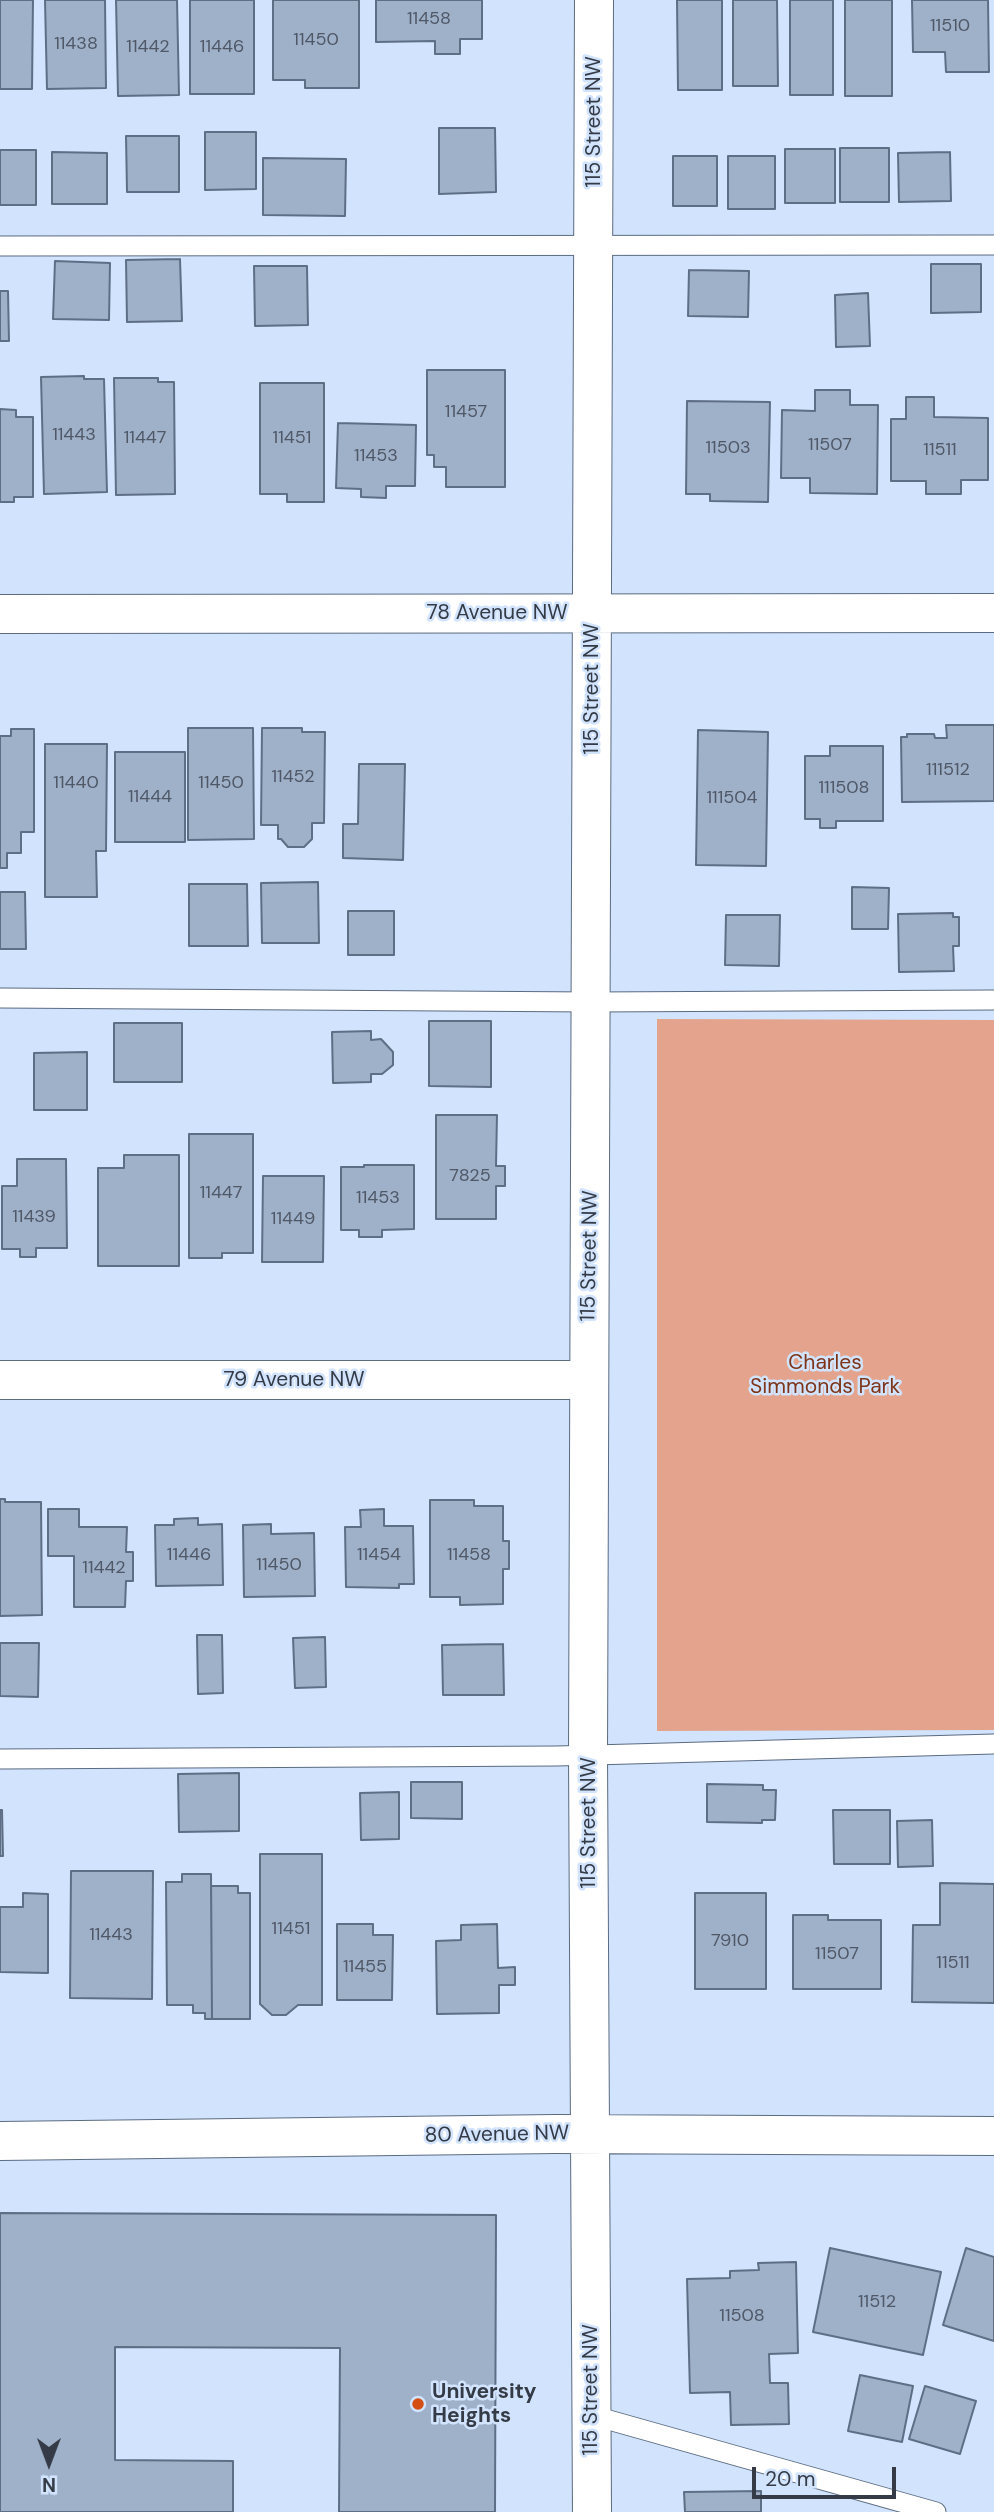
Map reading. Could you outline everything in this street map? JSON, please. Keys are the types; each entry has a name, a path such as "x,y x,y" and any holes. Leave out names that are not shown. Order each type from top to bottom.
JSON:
{"street":[{"name":"115 Street NW","path":"592,2512 588,1755 594,0"},
{"name":"78 Avenue NW","path":"0,614 994,613"},
{"name":"79 Avenue NW","path":"0,1380 589,1380"},
{"name":"80 Avenue NW","path":"0,2141 591,2134 994,2136"}],"lane":[{"path":"0,246 994,245"},
{"path":"0,998 592,1002 994,1000"},
{"path":"0,1759 588,1755 994,1744"},
{"path":"591,2415 936,2512"}],"green space":[{"name":"Charles Simmonds Park","path":"657,1019 994,1020 994,1730 657,1731"}],"building":[{"path":"0,0 33,0 32,89 0,89"},
{"path":"45,0 105,0 106,88 47,89"},
{"path":"116,0 177,0 179,95 118,96"},
{"path":"190,0 254,0 254,94 190,94"},
{"path":"273,0 359,0 359,88 305,88 305,80 273,80"},
{"path":"376,0 482,0 482,39 460,39 460,54 435,54 435,41 376,42"},
{"path":"677,0 722,0 722,90 678,90"},
{"path":"733,0 777,0 778,86 733,86"},
{"path":"790,0 833,0 833,95 790,95"},
{"path":"845,0 892,0 892,96 845,96"},
{"path":"912,0 988,0 989,72 946,72 945,52 913,52"},
{"path":"439,128 495,128 496,192 439,194"},
{"path":"205,132 256,132 256,189 205,190"},
{"path":"126,136 179,136 179,192 127,192"},
{"path":"840,148 889,148 889,202 840,202"},
{"path":"785,149 835,149 835,203 785,203"},
{"path":"0,150 36,150 36,205 0,205"},
{"path":"52,152 107,153 107,204 52,204"},
{"path":"950,152 951,201 899,202 898,153"},
{"path":"673,156 717,156 717,206 673,206"},
{"path":"728,156 775,156 775,209 728,209"},
{"path":"263,158 346,159 345,216 263,215"},
{"path":"180,259 182,321 127,322 126,260"},
{"path":"55,261 110,263 109,320 53,319"},
{"path":"931,264 981,264 981,312 931,313"},
{"path":"254,266 307,266 308,325 255,326"},
{"path":"689,270 749,271 748,317 688,316"},
{"path":"0,291 8,291 9,341 0,341"},
{"path":"868,293 870,346 836,347 835,295"},
{"path":"427,370 505,370 505,487 446,487 446,467 434,467 434,455 427,455"},
{"path":"84,376 84,379 104,379 107,492 44,494 41,377"},
{"path":"114,378 158,378 158,382 174,382 175,494 116,495"},
{"path":"260,383 324,383 324,502 287,502 287,494 260,494"},
{"path":"815,390 850,390 850,405 878,405 877,494 810,493 810,478 781,478 782,410 815,411"},
{"path":"906,397 934,397 934,417 988,418 988,480 961,480 961,494 926,494 926,481 891,481 891,419 906,419"},
{"path":"687,401 770,402 768,502 710,501 710,494 686,494"},
{"path":"0,409 16,410 16,417 33,417 33,497 14,497 14,502 0,502"},
{"path":"338,423 416,425 415,486 386,486 386,498 361,497 361,489 336,488"},
{"path":"946,725 994,725 994,801 902,802 901,737 907,737 907,734 934,734 935,738 947,738"},
{"path":"188,728 253,728 254,839 188,840"},
{"path":"262,728 302,728 302,732 325,732 324,823 312,823 312,839 304,847 288,847 278,839 278,825 261,825"},
{"path":"11,729 34,729 34,832 21,832 21,853 7,853 7,868 0,868 0,736 11,736"},
{"path":"698,730 768,732 766,866 696,865"},
{"path":"45,744 107,744 106,851 96,851 97,897 45,897"},
{"path":"830,746 883,746 883,821 836,821 836,828 820,828 820,819 805,819 805,756 830,756"},
{"path":"115,752 185,752 185,842 115,842"},
{"path":"359,764 405,764 403,860 343,858 343,824 358,824"},
{"path":"318,882 319,943 262,943 261,883"},
{"path":"189,884 247,884 248,946 189,946"},
{"path":"852,887 889,888 888,929 852,929"},
{"path":"0,892 25,892 26,949 0,949"},
{"path":"348,911 394,911 394,955 348,955"},
{"path":"953,913 953,917 959,917 959,946 953,946 954,971 899,972 898,914"},
{"path":"726,915 780,915 779,966 725,965"},
{"path":"429,1021 491,1021 491,1087 429,1086"},
{"path":"114,1023 182,1023 182,1082 114,1082"},
{"path":"371,1031 371,1040 381,1039 393,1052 393,1065 382,1074 371,1074 371,1082 333,1083 332,1032"},
{"path":"87,1052 87,1110 34,1110 34,1053"},
{"path":"436,1115 497,1115 496,1166 505,1166 505,1186 496,1186 496,1219 436,1219"},
{"path":"189,1134 253,1134 253,1253 222,1253 222,1258 189,1258"},
{"path":"124,1155 179,1155 179,1266 98,1266 98,1168 124,1168"},
{"path":"17,1159 66,1159 67,1248 36,1248 36,1257 20,1257 20,1249 2,1249 2,1186 17,1186"},
{"path":"414,1165 414,1229 382,1230 382,1237 359,1237 359,1230 341,1230 341,1167"},
{"path":"263,1176 324,1176 323,1262 262,1262"},
{"path":"0,1499 5,1499 5,1502 41,1502 42,1615 0,1616"},
{"path":"430,1500 474,1500 474,1506 503,1506 503,1541 509,1541 509,1569 503,1569 503,1604 460,1605 460,1597 430,1597"},
{"path":"48,1509 79,1509 79,1527 127,1527 126,1552 133,1552 133,1581 126,1581 125,1607 74,1607 74,1556 48,1556"},
{"path":"384,1509 384,1526 413,1526 414,1584 399,1584 399,1588 346,1587 345,1527 361,1527 360,1510"},
{"path":"198,1518 198,1525 222,1524 223,1585 156,1586 155,1525 174,1525 174,1519"},
{"path":"271,1524 271,1534 314,1533 315,1596 244,1597 243,1525"},
{"path":"197,1635 222,1635 223,1693 198,1694"},
{"path":"325,1637 326,1687 295,1688 293,1638"},
{"path":"0,1643 39,1643 38,1697 0,1696"},
{"path":"503,1644 504,1695 443,1695 442,1645"},
{"path":"239,1773 239,1831 179,1832 178,1774"},
{"path":"411,1782 462,1782 462,1819 411,1818"},
{"path":"707,1784 763,1785 763,1790 776,1790 775,1820 762,1820 762,1823 707,1822"},
{"path":"399,1792 399,1839 361,1840 360,1793"},
{"path":"2,1810 3,1856 0,1856"},
{"path":"833,1810 890,1810 890,1864 834,1864"},
{"path":"932,1820 933,1866 898,1867 897,1821"},
{"path":"260,1854 322,1854 322,2005 298,2005 286,2015 272,2015 260,2004"},
{"path":"71,1871 153,1871 152,1999 70,1998"},
{"path":"182,1874 211,1874 212,2019 205,2019 205,2013 193,2013 193,2005 167,2005 166,1882 182,1882"},
{"path":"940,1883 994,1884 994,2003 912,2002 913,1925 940,1925"},
{"path":"211,1886 238,1886 238,1893 250,1893 250,2019 212,2019"},
{"path":"23,1893 48,1894 48,1973 0,1972 0,1907 23,1907"},
{"path":"695,1893 766,1893 766,1989 695,1989"},
{"path":"793,1915 828,1915 828,1920 881,1920 881,1989 793,1989"},
{"path":"337,1924 373,1924 373,1935 393,1935 392,2000 337,2000"},
{"path":"497,1924 498,1968 515,1967 515,1985 499,1985 499,2013 437,2014 436,1941 461,1940 461,1925"},
{"name":"University Heights","path":"0,2213 496,2215 495,2512 339,2512 340,2348 115,2347 115,2460 233,2461 233,2512 0,2512"},
{"path":"830,2248 941,2272 923,2355 813,2332"},
{"path":"966,2248 994,2257 994,2341 943,2325"},
{"path":"796,2262 798,2353 769,2354 770,2383 788,2383 789,2424 731,2425 730,2392 690,2393 687,2279 730,2278 730,2271 759,2270 758,2263"},
{"path":"860,2375 913,2386 902,2442 848,2431"},
{"path":"925,2386 976,2401 960,2454 909,2439"},
{"path":"761,2491 761,2512 685,2512 684,2492"}],"place":[{"name":"University Heights","path":"418,2404"}]}
